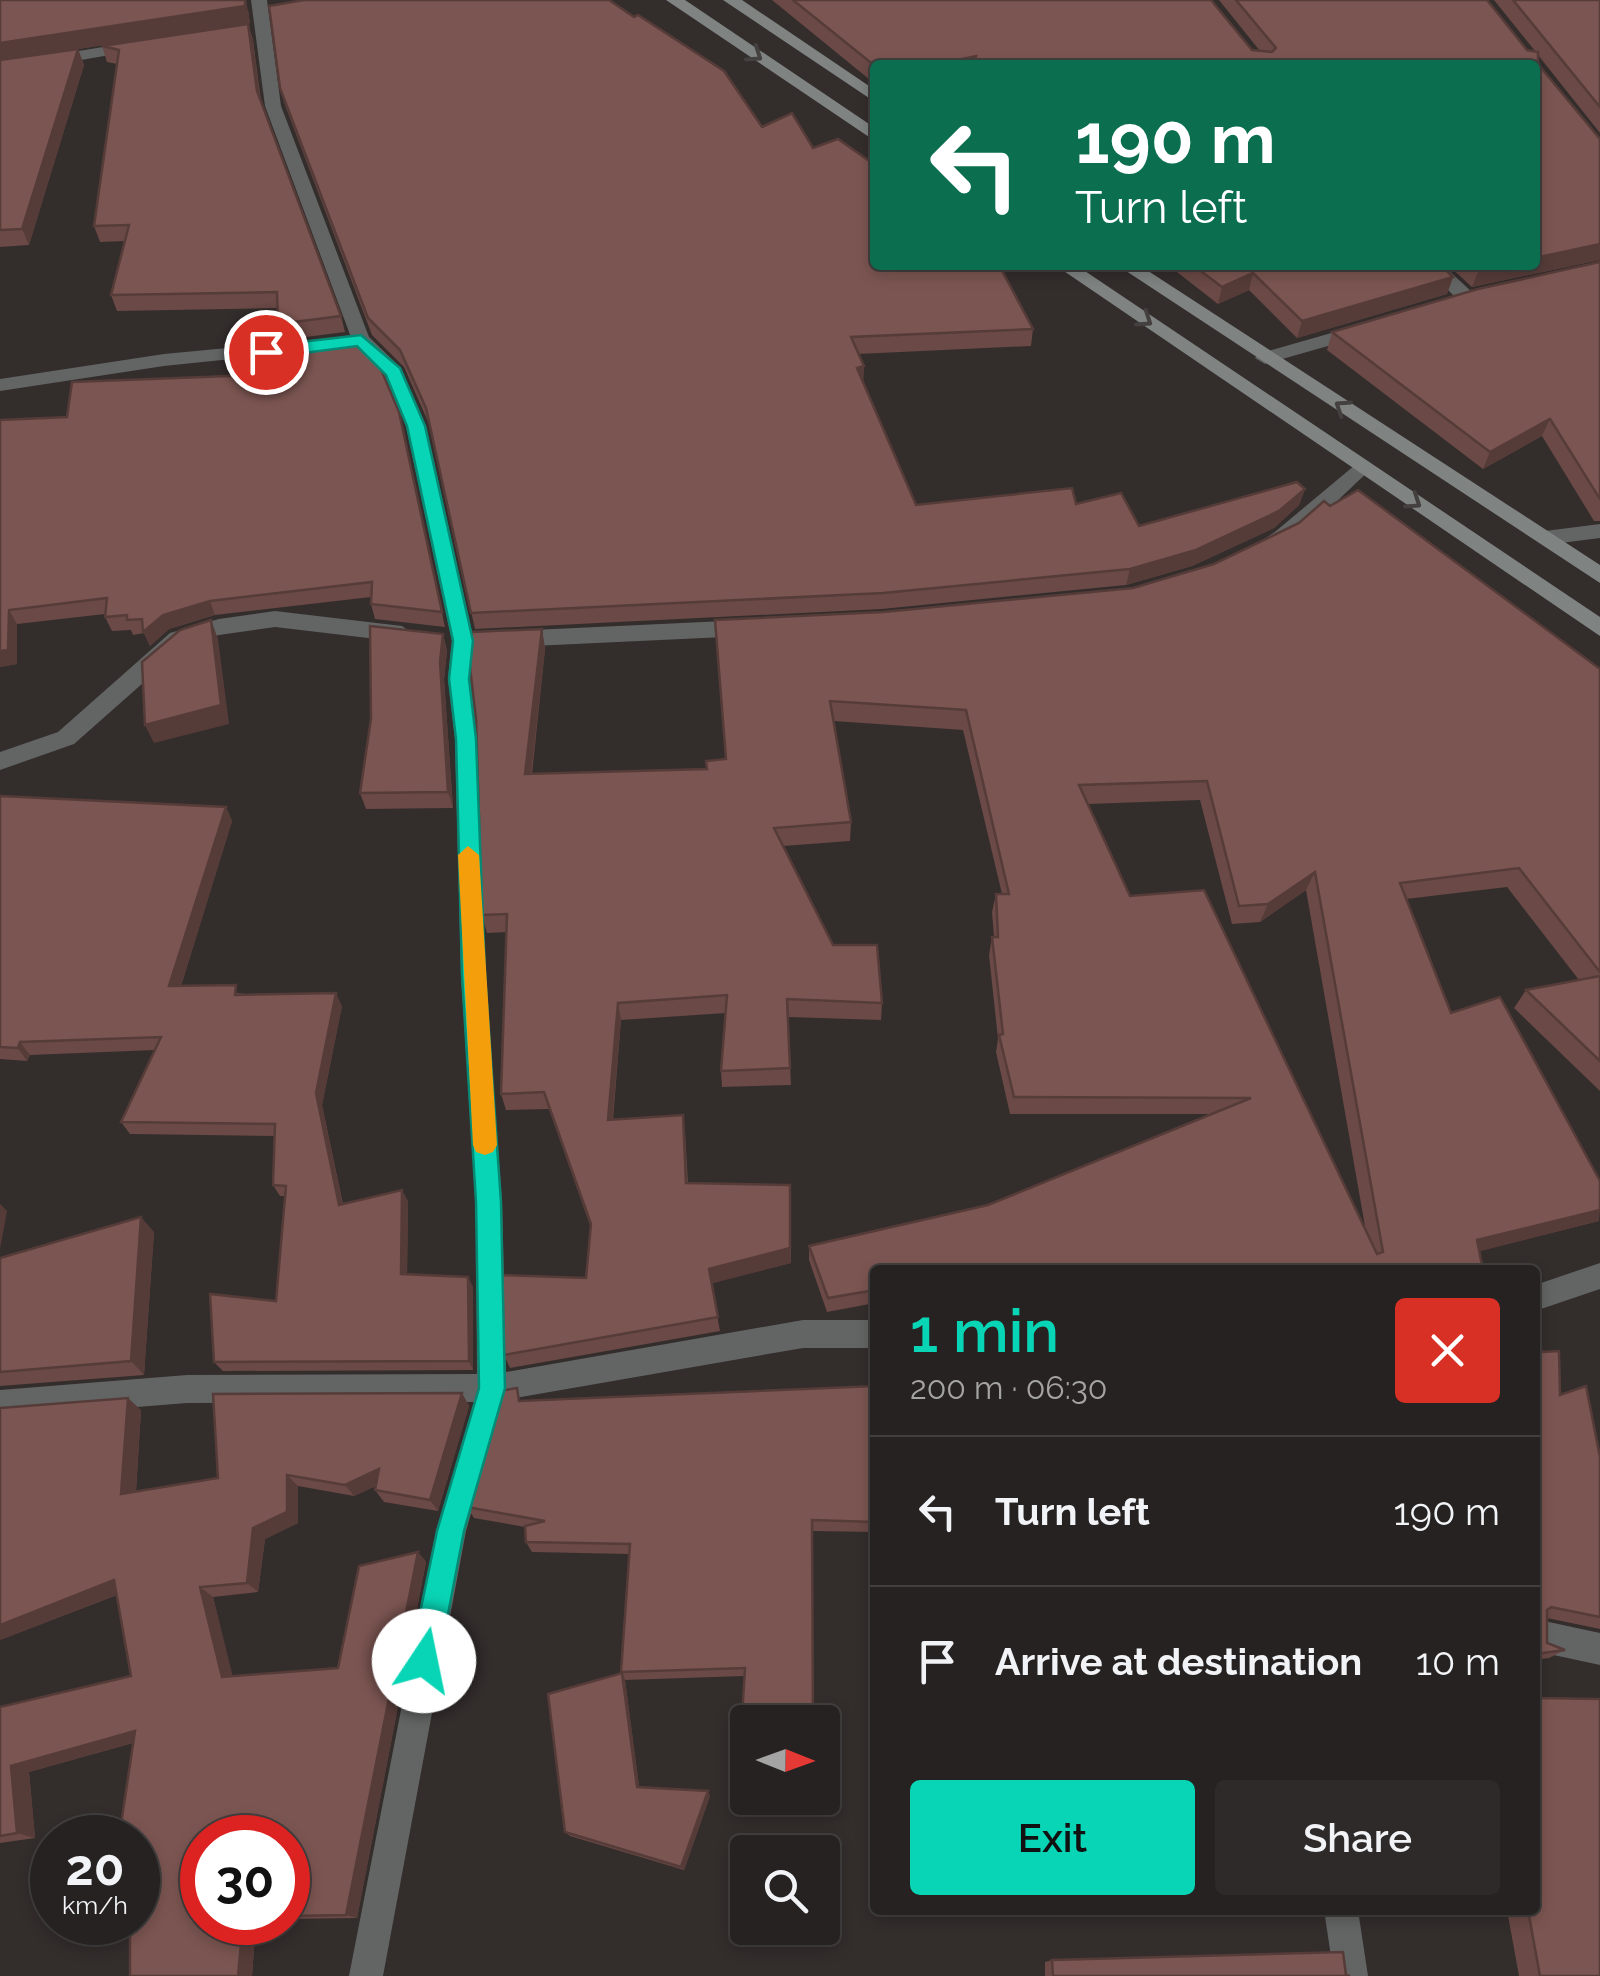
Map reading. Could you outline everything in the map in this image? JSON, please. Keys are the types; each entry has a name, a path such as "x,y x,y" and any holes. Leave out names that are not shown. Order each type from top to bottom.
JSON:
{"main road":[{"path":"674,0 870,133"},
{"path":"730,0 870,94"},
{"path":"1071,270 1600,628"},
{"path":"1133,270 1600,574"}],"street":[{"path":"259,0 254,31 343,342"},
{"path":"0,69 151,44"},
{"path":"1437,270 1467,299"},
{"path":"1265,358 1380,325"},
{"path":"0,385 164,360 343,342 394,372 416,426 444,639 459,679 466,739 473,975 489,1202 492,1388 450,1531 366,1976"},
{"path":"1250,552 1283,536 1362,467"},
{"path":"1545,538 1600,531"},
{"path":"0,760 66,738 178,639 275,619 444,639 770,626"},
{"path":"1540,1296 1600,1276"},
{"path":"0,1404 186,1389 492,1388 803,1334 870,1334"},
{"path":"1540,1636 1600,1648"},
{"path":"1342,1915 1351,1976"}],"building":[{"path":"0,0 245,0 245,6 0,43"},
{"path":"304,0 609,0 724,71 762,127 792,113 813,148 838,139 870,161 870,270 1002,270 1033,329 851,337 864,366 857,368 916,505 1072,488 1076,504 1121,493 1139,526 1297,482 1305,489 1279,511 1196,550 1130,569 883,593 471,613 426,408 400,350 368,318 280,88 269,6"},
{"path":"793,0 1211,0 1252,50 1272,52 1276,48 1236,0 1487,0 1527,50 1538,52 1538,60 975,60 976,56 870,62"},
{"path":"1513,0 1600,0 1600,107"},
{"path":"248,24 257,91 341,316 278,324 277,292 111,295 129,225 94,226 119,50 102,46"},
{"path":"78,49 22,229 0,230 0,60"},
{"path":"1540,66 1600,139 1600,244 1540,257"},
{"path":"1600,262 1600,499 1550,419 1490,452 1332,332 1478,289"},
{"path":"1200,270 1446,270 1453,277 1302,321 1253,273 1222,287"},
{"path":"352,336 378,362 399,412 442,612 371,604 372,582 210,601 163,615 143,632 142,619 127,620 127,615 105,617 107,598 9,610 8,650 0,651 0,420 67,417 72,382 279,374 278,345"},
{"path":"1358,490 1600,669 1600,972 1519,868 1400,883 1451,1013 1500,997 1600,1181 1600,1210 1477,1240 1482,1265 870,1265 870,1291 828,1298 809,1246 988,1205 1251,1098 1014,1097 999,1035 1003,1034 992,937 998,937 996,894 1009,894 966,710 830,701 851,822 774,828 833,945 877,945 882,1003 787,999 790,1068 721,1071 727,995 618,1003 608,1120 683,1115 686,1183 790,1185 790,1248 709,1269 718,1317 504,1355 502,1275 586,1278 591,1224 544,1092 501,1094 507,914 482,915 476,719 469,659 472,632 542,629 525,774 707,769 706,761 726,759 715,620 883,612 1133,588 1214,564 1299,523 1324,501 1330,506","holes":["1207,781 1239,906 1268,904 1315,872 1383,1252 1377,1254 1204,890 1130,896 1079,785"]},
{"path":"211,620 221,705 145,725 142,662 180,630"},
{"path":"370,626 443,634 440,662 448,792 360,793 371,719"},
{"path":"0,796 226,807 169,986 236,985 235,995 336,993 316,1093 339,1205 402,1190 401,1274 468,1277 469,1361 214,1362 210,1294 276,1301 286,1186 273,1185 275,1124 121,1122 161,1037 20,1042 18,1048 0,1047"},
{"path":"1600,976 1600,1061 1526,990"},
{"path":"141,1217 131,1361 0,1372 0,1258"},
{"path":"1540,1347 1542,1352 1559,1351 1560,1395 1586,1386 1600,1457 1600,1617 1551,1607 1547,1610 1547,1643 1565,1650 1540,1653"},
{"path":"870,1386 870,1522 812,1520 813,1705 743,1705 745,1668 621,1672 630,1544 526,1542 525,1526 545,1521 467,1507 500,1391 517,1388 519,1401"},
{"path":"462,1393 430,1500 375,1490 379,1469 345,1485 287,1475 287,1512 253,1528 247,1583 200,1587 222,1677 338,1668 359,1566 418,1552 346,1915 310,1916 310,1815 180,1815 180,1945 241,1945 238,1976 130,1976 130,1945 160,1945 160,1815 122,1815 135,1731 11,1766 17,1833 0,1836 0,1707 131,1676 114,1580 0,1625 0,1408 128,1398 121,1494 218,1478 213,1394"},
{"path":"622,1673 637,1787 708,1791 681,1867 565,1832 548,1694"},
{"path":"1540,1698 1600,1699 1600,1976 1540,1976 1529,1915 1540,1915"},
{"path":"1343,1952 1346,1975 1350,1976 1053,1976 1052,1960"}],"slow traffic":[{"path":"468,855 485,1145"}],"route":[{"path":"266,352 361,340 394,372 416,426 463,641 459,679 466,739 473,975 489,1202 492,1388 450,1531 424,1661"}]}
